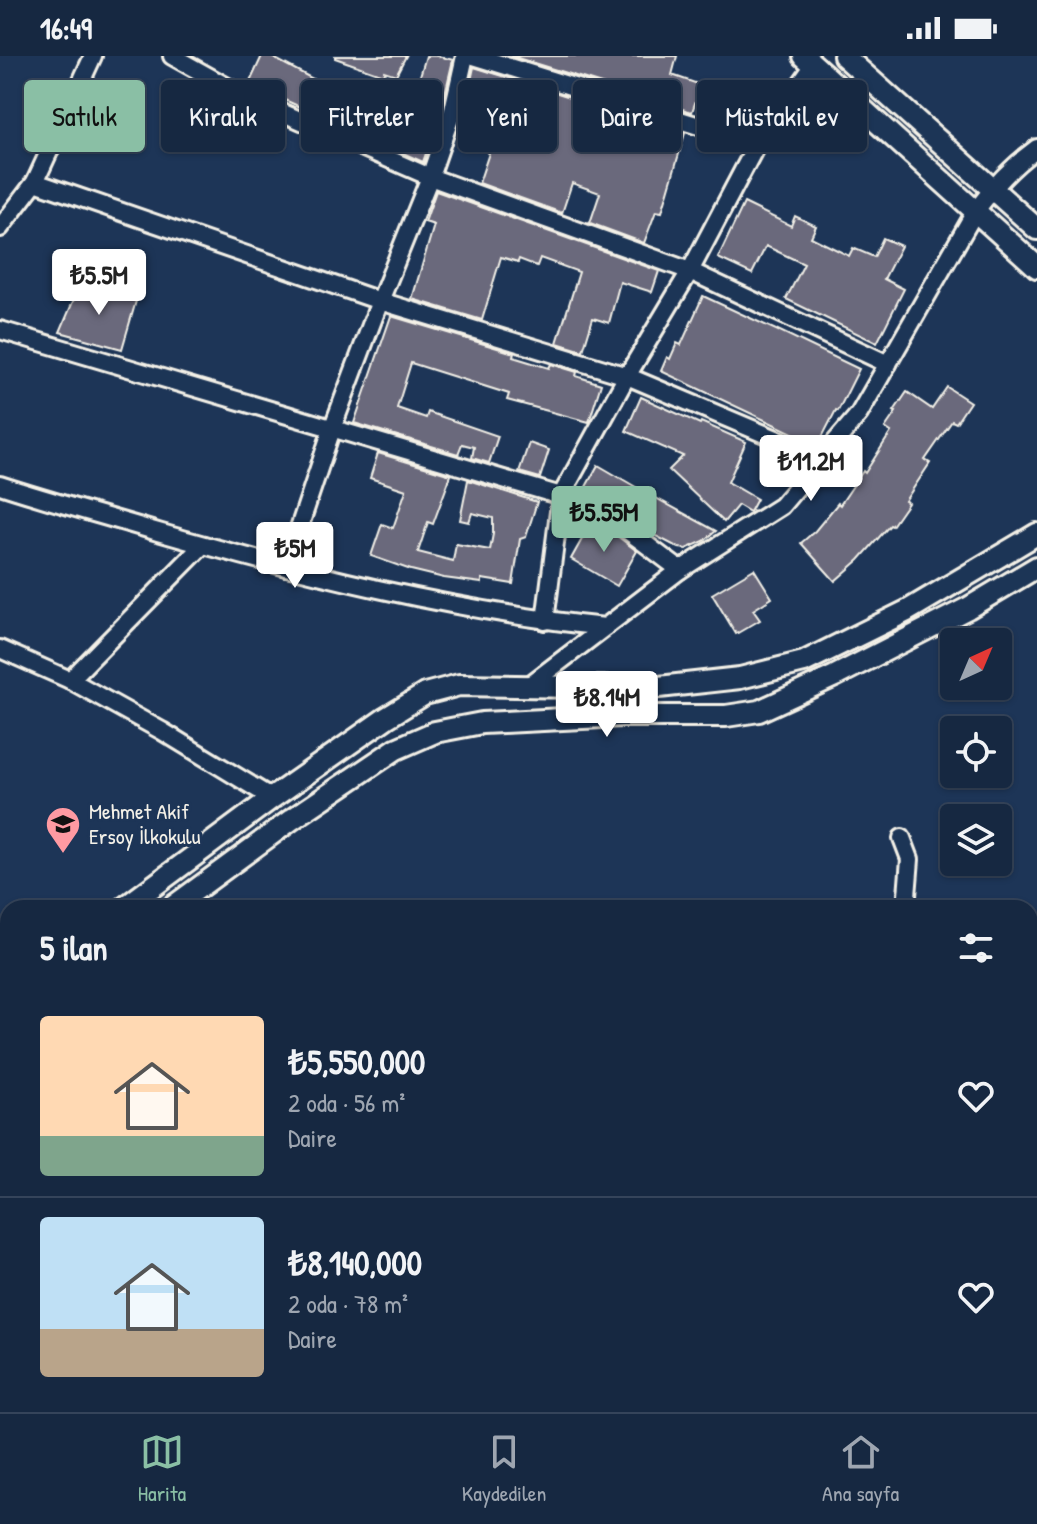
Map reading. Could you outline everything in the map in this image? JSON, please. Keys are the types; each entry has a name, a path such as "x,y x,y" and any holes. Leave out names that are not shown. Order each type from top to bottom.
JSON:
{"street":[{"path":"0,228 35,182 93,56"},
{"path":"172,56 240,94 430,177 690,271 888,364"},
{"path":"286,567 332,429 430,177 453,110 465,56"},
{"path":"474,56 697,125"},
{"path":"844,56 1037,229"},
{"path":"797,80 809,61 1037,267"},
{"path":"528,686 680,570 781,506 859,414 975,212 1012,167 1037,148"},
{"path":"545,621 561,496 627,376 690,271 753,152"},
{"path":"35,182 380,301 627,376 781,441 819,464"},
{"path":"0,330 561,496 619,524 680,570"},
{"path":"0,485 349,584 545,621 605,627"},
{"path":"135,900 272,798 425,694 459,685 650,688 740,678 804,662 907,611 1037,534"},
{"path":"70,680 203,545"},
{"path":"182,900 291,820 396,749 435,732 482,723 622,716 726,716 759,711 968,608 1037,567"},
{"path":"0,649 70,680 272,798"},
{"path":"902,838 910,859 907,900"}],"building":[{"path":"262,56 270,56 315,80 301,80 301,107 285,100 285,80 251,80"},
{"path":"335,56 406,56 396,75 384,71 383,75"},
{"path":"426,56 453,60 442,107 442,80 419,80"},
{"path":"511,56 677,56 672,75 697,84 697,97 692,112 681,109 681,80 589,80"},
{"path":"474,67 516,80 471,80"},
{"path":"557,93 573,98 573,152 679,152 662,212 656,211 644,243 590,223 600,193 572,183 562,213 479,183 489,153 557,152"},
{"path":"401,152 426,152 423,162"},
{"path":"436,191 659,271 652,292 620,282 609,323 593,318 583,351 557,343 579,272 540,258 537,266 519,259 518,262 501,257 482,320 412,299 434,225 425,222"},
{"path":"744,203 791,226 795,216 816,226 811,237 849,256 853,248 874,257 883,238 901,246 884,279 904,289 877,343 786,299 804,264 766,246 752,274 718,258"},
{"path":"80,285 136,301 122,349 60,332"},
{"path":"703,296 859,369 818,445 661,371 677,343 681,345"},
{"path":"391,316 514,353 513,357 549,368 551,364 577,372 576,376 601,384 589,422 507,400 509,394 411,363 397,408 426,418 428,412 498,436 489,463 472,458 474,447 462,444 458,454 354,423"},
{"path":"947,387 970,402 956,423 952,421 925,460 930,463 892,526 835,581 801,543 838,503 840,505 863,471 865,473 891,432 885,428 907,392 932,409"},
{"path":"641,397 746,442 728,482 757,499 750,512 738,505 724,522 669,470 683,456 626,431"},
{"path":"529,443 549,450 540,478 519,472"},
{"path":"378,453 451,475 433,524 428,522 418,552 453,561 456,544 490,550 493,518 472,513 469,522 460,520 468,480 537,502 526,537 520,539 513,584 444,578 371,556 382,524 393,528 406,490 370,478"},
{"path":"598,465 716,531 704,541 686,549 648,532 624,514 582,494"},
{"path":"591,523 613,533 637,551 617,586 571,559"},
{"path":"754,569 772,598 753,610 760,620 736,634 712,594"}],"place":[{"name":"Mehmet Akif Ersoy İlkokulu","path":"63,855"}]}
